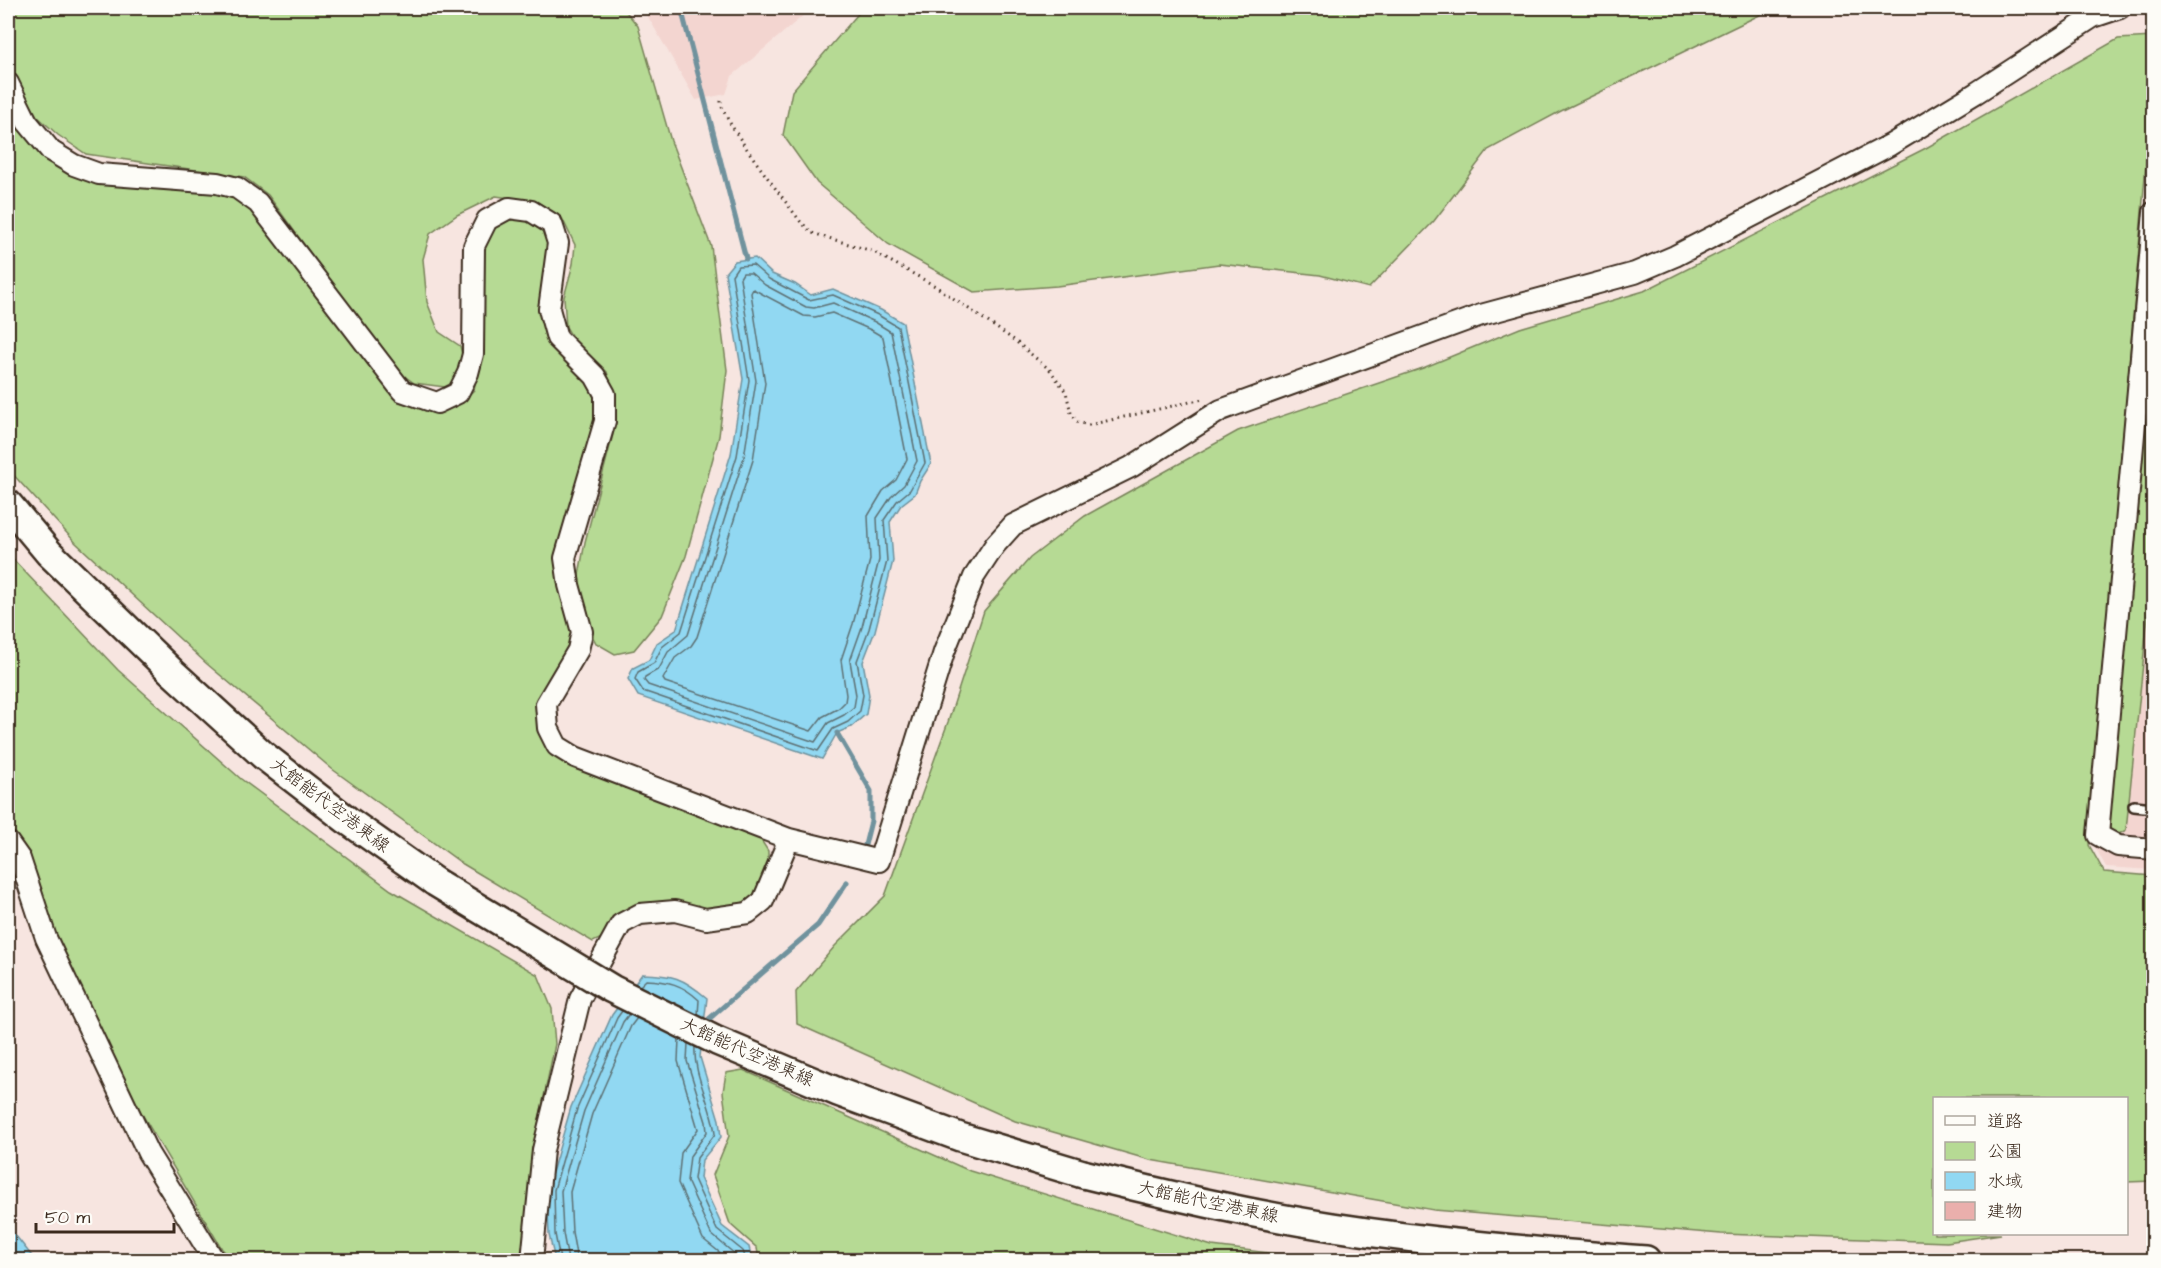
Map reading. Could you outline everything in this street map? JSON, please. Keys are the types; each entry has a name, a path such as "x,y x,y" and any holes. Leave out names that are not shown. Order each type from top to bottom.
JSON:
{"main road":[{"name":"大館能代空港東線","path":"8,504 49,553 173,673 264,755 347,820 435,882 612,989 717,1041 838,1092 960,1137 1083,1174 1209,1205 1331,1227 1463,1245 1646,1260"}],"street":[{"path":"8,83 27,122 51,151 74,165 99,174 217,183 237,188 258,203 402,391 436,403 458,393 468,373 473,354 474,246 487,220 509,208 531,211 552,224 558,243 549,309 557,338 596,376 605,394 605,421 565,558 569,585 582,632 578,650 546,704 548,728 557,746 575,757 789,839 879,861 944,652 974,577 995,545 1013,525 1131,467 1221,410 1481,315 1635,273 1675,255 1890,144 1976,93 2093,17 2120,8"},
{"path":"2154,212 2098,835 2118,846 2154,849"},
{"path":"532,1260 543,1150 580,999 621,924 640,914 675,911 706,919 748,913 764,901 789,839"},
{"path":"8,842 20,859 46,938 148,1153 214,1260"}],"lane":[{"path":"2134,806 2154,808"}],"path":[{"path":"720,100 720,106 730,125 800,221 812,233 872,251 937,287 1014,340 1050,370 1066,392 1071,413 1077,422 1089,425 1196,399 1211,399 1221,410"}],"shaded area":[{"path":"643,8 809,8 805,14 732,76 726,94 696,100"},
{"path":"2153,123 2153,870 2106,867 2093,843"}],"green space":[{"path":"8,8 623,8 638,26 671,141 711,246 727,370 719,436 686,556 662,616 634,650 615,654 596,643 583,618 579,575 585,542 616,423 613,394 607,372 575,342 566,327 564,297 573,264 575,245 562,218 537,202 496,196 457,215 430,234 423,259 427,302 439,332 460,346 463,359 456,381 445,387 414,383 395,369 268,195 244,177 86,154 58,135 37,116 8,64"},
{"path":"863,8 1774,8 1561,111 1488,150 1434,221 1369,288 1320,275 1219,264 1057,286 974,292 888,244 817,183 783,135 792,91"},
{"path":"2153,37 2153,80 2089,845 2104,872 2153,876 2153,1181 2128,1182 2128,1097 1933,1097 1933,1235 1994,1235 1947,1242 1721,1234 1434,1210 1150,1160 1015,1121 797,1024 796,992 835,946 885,896 948,722 984,611 1030,558 1085,516 1238,431 1423,368 1520,328 1644,291 1926,148 2118,39"},
{"path":"8,95 28,140 73,173 227,193 250,208 399,402 429,412 456,407 474,390 478,367 482,252 496,223 524,219 549,236 543,313 593,384 599,403 595,431 558,559 573,630 571,649 541,732 759,837 768,851 768,875 756,897 734,906 702,910 637,908 610,922 602,938 593,942 463,864 332,769 207,664 76,543 8,469"},
{"path":"2153,292 2153,600 2149,604 2126,830 2119,834 2110,830 2109,813"},
{"path":"8,554 118,670 241,779 391,890 538,975 552,1009 555,1044 531,1159 524,1260 234,1260 222,1249 130,1094 47,919 27,853 8,828"},
{"path":"743,1070 970,1171 1212,1246 1327,1260 759,1260 757,1248 730,1224 713,1175 729,1136 723,1092 726,1073"}],"water":[{"path":"755,258 772,274 795,284 811,295 833,289 881,310 903,323 931,464 915,494 901,505 890,522 893,561 875,631 863,662 869,695 866,714 851,727 837,733 822,759 638,696 628,679 633,668 649,660 657,643 676,630 731,454 743,379 725,273 735,261"},
{"path":"642,974 677,978 707,998 700,1057 719,1120 721,1137 702,1160 700,1178 722,1226 749,1247 752,1260 555,1260 549,1235 547,1190 571,1107 612,1015"},
{"path":"8,1226 35,1260 8,1260"}],"building":[{"path":"2154,719 2154,770 2149,769"}],"waterway":[{"path":"681,8 746,259"},
{"path":"837,733 871,791 871,821 864,849"},
{"path":"702,1025 818,925 847,882"}]}
